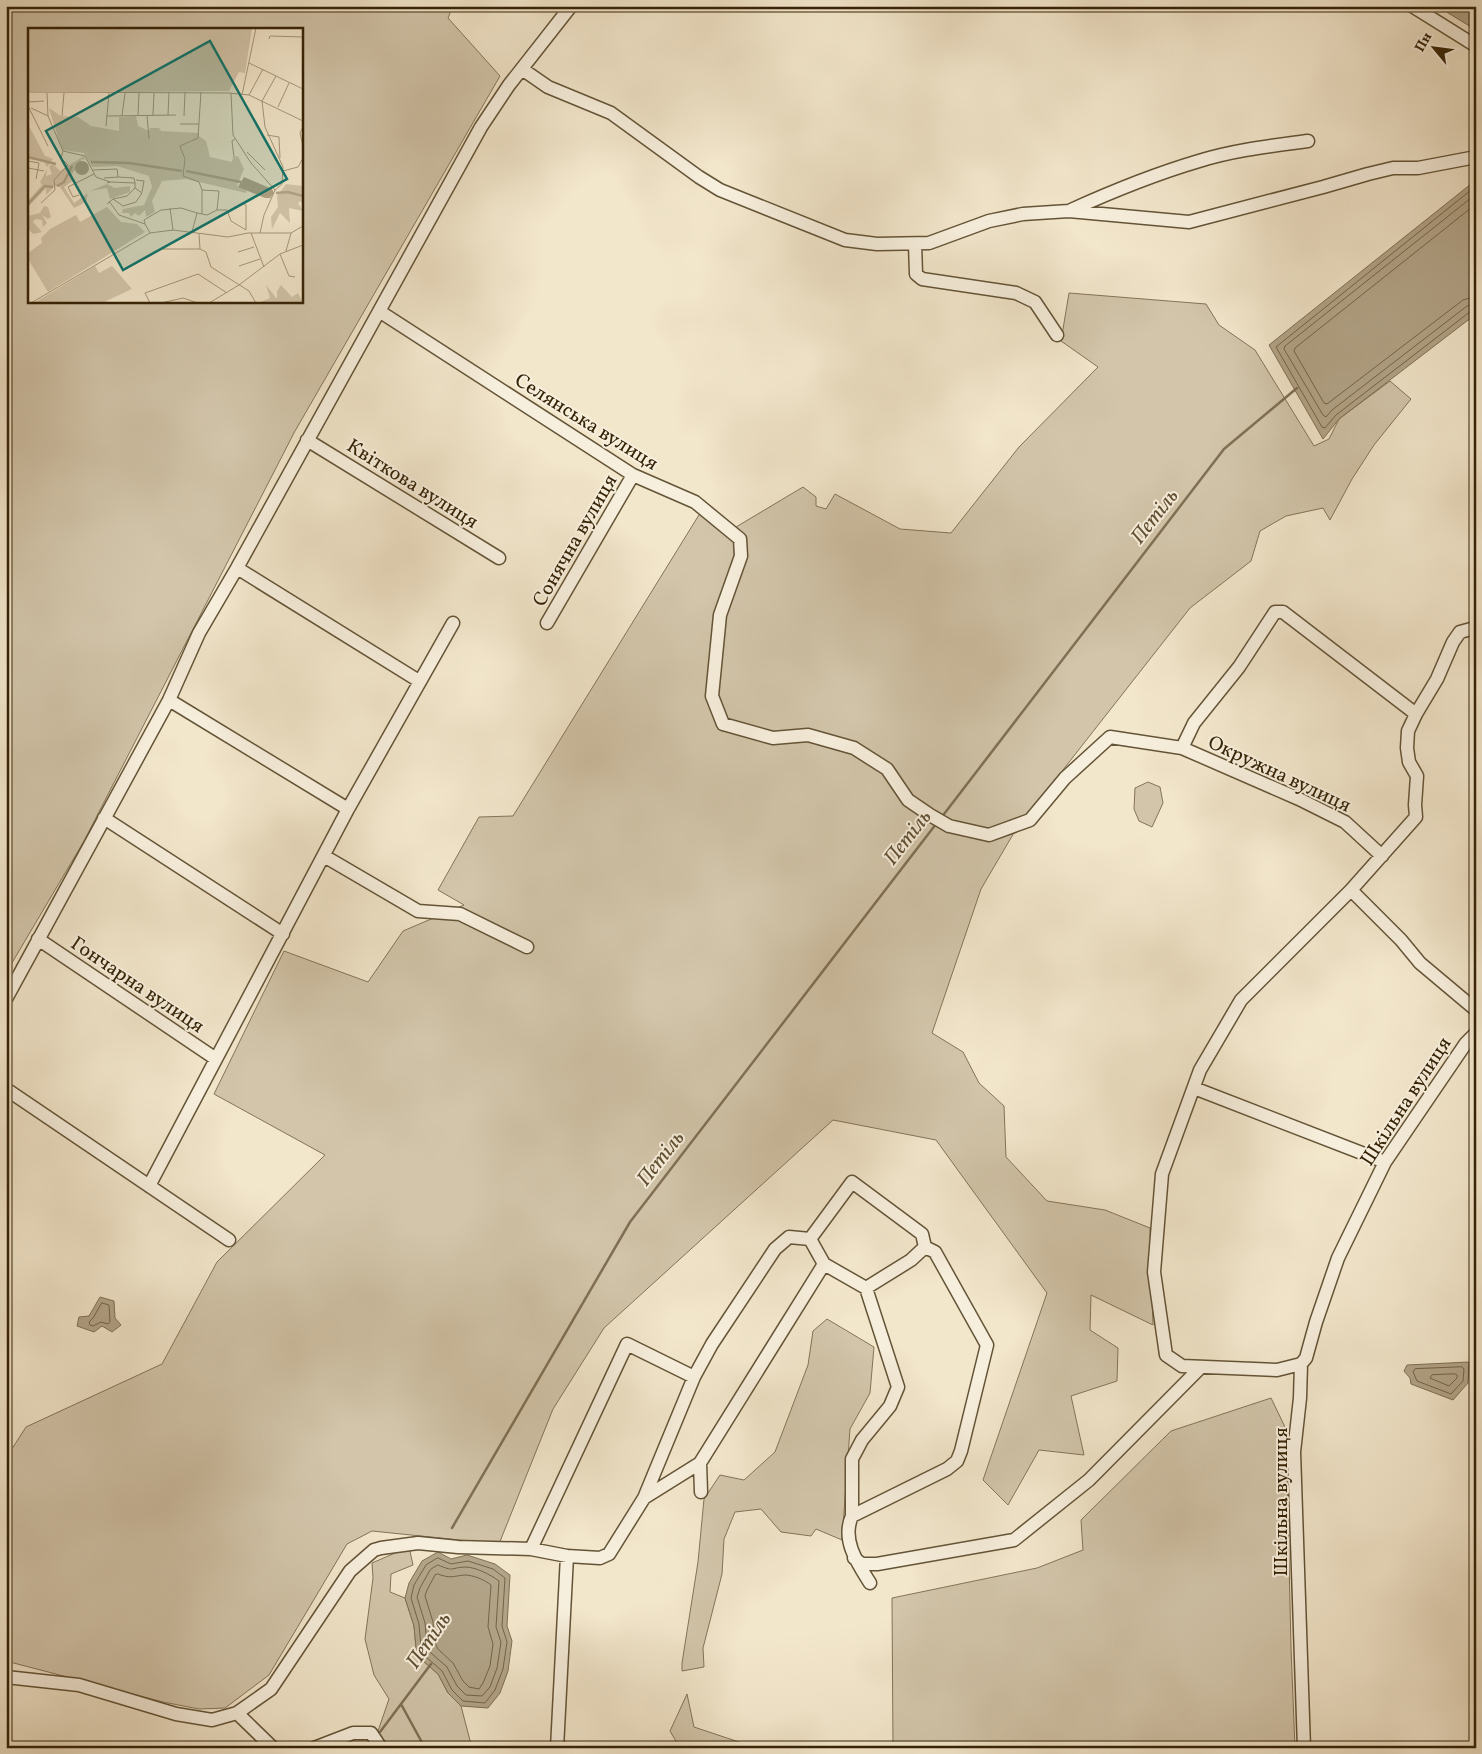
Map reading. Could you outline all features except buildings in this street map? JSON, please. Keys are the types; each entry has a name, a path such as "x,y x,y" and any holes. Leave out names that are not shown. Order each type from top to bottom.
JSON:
{"street":[{"path":"6,998 169,700 199,633 237,568 481,127 522,69 571,6"},
{"path":"1412,6 1476,46"},
{"path":"522,69 548,87 611,113 720,190 845,240 877,244 929,243 989,221 1023,214 1069,211 1189,222 1393,168 1418,168 1476,157"},
{"path":"1069,211 1132,183 1200,160 1308,141"},
{"path":"915,244 916,274 922,279 1016,293 1035,302 1057,335"},
{"name":"Селянська вулиця","path":"379,311 633,475 695,502 740,539 741,556 720,615 712,696 723,724 773,738 808,735 854,748 887,769 908,800 949,826"},
{"name":"Квіткова вулиця","path":"307,440 499,558"},
{"name":"Сонячна вулиця","path":"547,623 633,475"},
{"path":"237,568 419,681"},
{"name":"Окружна вулиця","path":"1182,748 1194,723 1239,667 1275,612 1283,612 1416,714"},
{"path":"149,1186 348,809 453,623"},
{"path":"1301,1364 1277,1370 1182,1366 1166,1355 1154,1272 1162,1174 1200,1070 1241,1000 1351,890 1416,818 1417,776 1409,762 1407,748 1408,732 1416,714 1437,679 1453,642 1460,632 1471,628 1476,629"},
{"path":"169,700 348,809"},
{"name":"Окружна вулиця","path":"949,826 989,835 1030,820 1065,778 1110,738 1182,748 1298,799 1345,822 1382,856"},
{"path":"104,818 283,934"},
{"path":"324,856 418,911 460,914 527,947"},
{"path":"1351,890 1401,940 1420,963 1476,1010"},
{"name":"Гончарна вулиця","path":"38,939 216,1059"},
{"name":"Шкільна вулиця","path":"1304,1748 1294,1452 1300,1398 1301,1364 1306,1358 1338,1258 1385,1162 1466,1043 1476,1033"},
{"path":"1194,1088 1385,1162"},
{"path":"6,1089 229,1240"},
{"path":"810,1239 852,1182 922,1234 925,1247"},
{"path":"6,1677 79,1684 176,1714 212,1720 237,1713 271,1689 350,1572 374,1550 418,1543 458,1547 532,1549 567,1556 600,1558 609,1554 644,1498 694,1377 712,1344 775,1249 789,1237 810,1239"},
{"path":"810,1239 824,1264 866,1288 898,1387 890,1406 862,1440 852,1459 852,1516 847,1526 854,1558 870,1583"},
{"path":"866,1288 911,1260 925,1247"},
{"path":"852,1516 947,1469 957,1461 961,1451 987,1345 935,1252 925,1247"},
{"path":"644,1498 700,1463 824,1264"},
{"path":"532,1549 628,1344 694,1377"},
{"path":"854,1558 862,1564 877,1564 1014,1540 1088,1480 1201,1367"},
{"path":"700,1463 701,1492"},
{"path":"558,1748 567,1556"},
{"path":"237,1713 273,1748"},
{"path":"314,1748 353,1734 371,1733 380,1748"}],"shaded area":[{"path":"6,6 453,6 448,18 500,76 295,431 84,841 6,973"},
{"path":"1069,293 1206,304 1219,325 1255,350 1314,446 1329,439 1339,419 1390,381 1411,399 1374,445 1352,479 1330,520 1323,508 1286,516 1260,531 1251,561 1190,608 1015,831 981,889 932,1033 963,1052 979,1083 1004,1106 1006,1157 1047,1201 1105,1210 1150,1228 1153,1325 1091,1295 1090,1330 1118,1348 1117,1381 1071,1396 1084,1455 1039,1450 1008,1505 983,1480 1047,1293 936,1140 833,1120 604,1328 553,1409 499,1544 372,1531 347,1544 269,1675 225,1708 199,1709 163,1702 6,1661 6,1458 26,1427 162,1364 217,1262 325,1155 214,1094 284,951 368,982 403,931 464,905 438,890 479,817 513,816 702,510 731,530 803,487 816,497 816,506 826,509 835,494 900,529 951,533 1019,447 1098,367 1061,341"},
{"path":"1148,782 1160,787 1163,803 1152,827 1139,821 1134,809 1135,788"},
{"path":"827,1319 874,1347 870,1393 850,1429 842,1540 816,1529 811,1536 781,1532 761,1509 735,1512 724,1539 722,1574 703,1648 704,1667 682,1671 698,1562 704,1499 720,1475 744,1480 775,1452 808,1365 813,1331"},
{"path":"1271,1398 1286,1429 1295,1748 893,1748 892,1598 1037,1568 1083,1550 1081,1520 1171,1431"},
{"path":"409,1547 413,1565 391,1574 390,1592 405,1598 414,1626 416,1648 422,1660 438,1674 448,1693 461,1706 472,1748 378,1748 377,1734 389,1699 374,1675 365,1639 373,1578 372,1563"},
{"path":"687,1694 694,1727 757,1748 680,1748 670,1731"}],"water":[{"path":"1441,6 1476,6 1476,30 1440,8"},
{"path":"1476,180 1476,314 1339,419 1323,439 1269,345"},
{"path":"100,1297 114,1301 115,1318 121,1325 112,1332 102,1326 94,1332 77,1326 79,1317 89,1316"},
{"path":"1469,1362 1468,1383 1453,1400 1411,1384 1410,1378 1404,1371 1407,1365"},
{"path":"438,1552 451,1559 467,1555 495,1564 510,1575 507,1626 512,1641 508,1671 500,1693 488,1708 461,1706 448,1693 438,1674 422,1660 416,1648 414,1626 405,1598 409,1583 422,1561"}],"waterway":[{"name":"Петіль","path":"941,818 1224,449 1297,388"},
{"name":"Петіль","path":"452,1528 630,1222 936,824"},
{"name":"Петіль","path":"380,1732 431,1664"},
{"name":"Петіль","path":"401,1704 425,1748"},
{"name":"Петіль","path":"365,1748 368,1744"}]}
